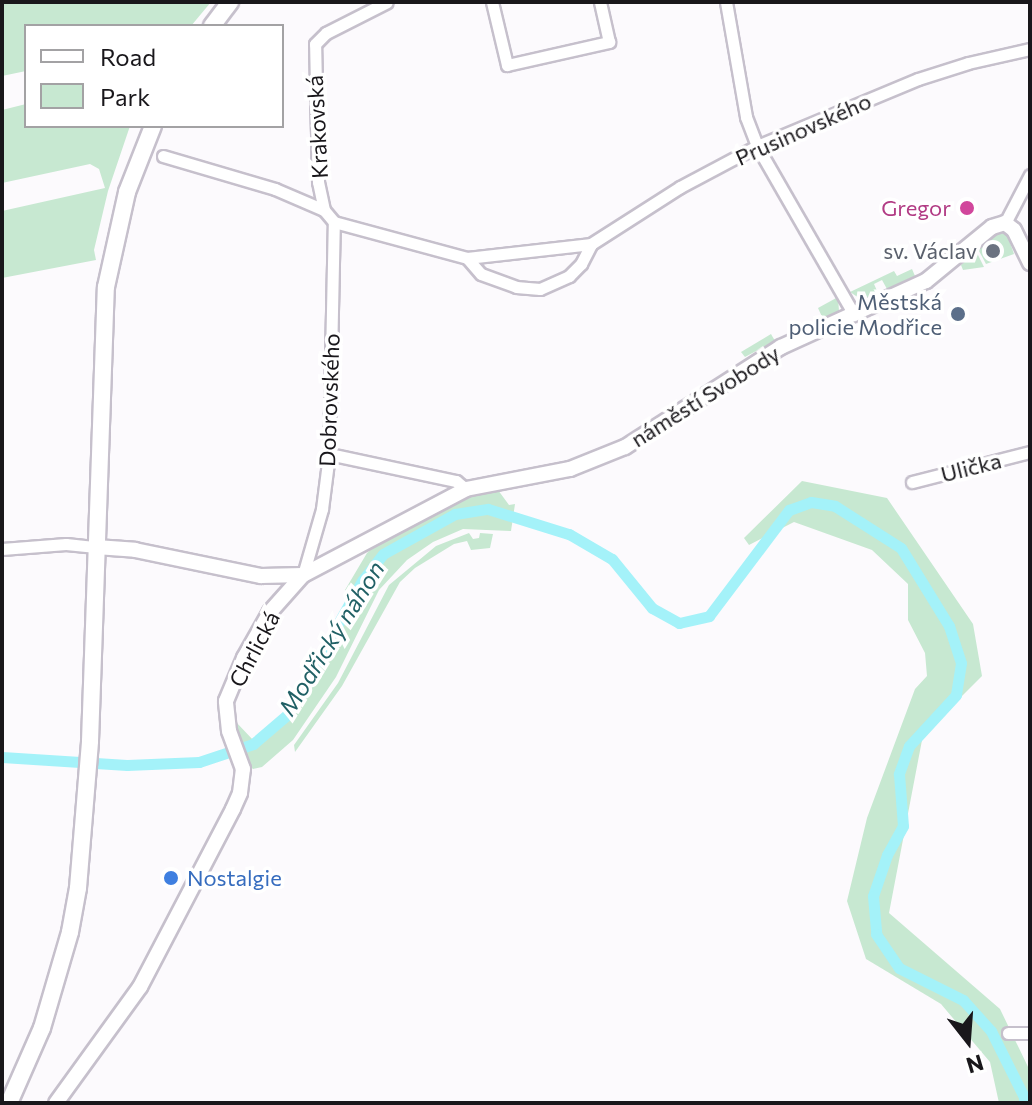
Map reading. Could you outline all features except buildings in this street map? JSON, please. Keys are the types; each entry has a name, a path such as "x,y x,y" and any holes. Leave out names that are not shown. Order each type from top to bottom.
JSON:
{"main road":[{"path":"214,24 230,2"},
{"path":"9,1103 42,1028 70,932 88,787 106,287 127,192 152,128"}],"street":[{"name":"Krakovská","path":"324,210 318,182 315,44 326,33 387,2"},
{"path":"492,2 507,65 609,42 600,2"},
{"path":"726,2 746,117 757,146 854,315"},
{"name":"Prusinovského","path":"334,222 467,258 591,244 680,187 757,146 918,79 983,59 1030,49"},
{"path":"163,156 243,178 324,210 334,222"},
{"path":"1029,258 1014,230 1005,223 1030,175"},
{"name":"Dobrovského","path":"303,575 322,509 329,454 334,222"},
{"name":"náměstí Svobody","path":"303,575 466,489 570,469 625,447 670,422 755,362 926,281 992,227 1005,223"},
{"name":"Prusinovského","path":"467,258 481,274 516,287 540,289 569,276 581,264 591,244"},
{"name":"Ulička","path":"912,482 1030,452"},
{"path":"329,454 456,481 466,489"},
{"path":"2,549 66,544 135,550 261,576 303,575"},
{"name":"Chrlická","path":"56,1103 140,987 240,793 244,777 229,731 226,701 244,658 270,612 303,575"},
{"path":"1008,1033 1030,1033"}],"green space":[{"path":"2,2 211,2 193,24 24,24 24,71 2,76"},
{"path":"24,104 24,128 129,128 108,191 94,250 96,260 2,278 2,211 105,188 99,169 90,164 2,183 2,110"},
{"path":"1002,231 1007,234 1014,254 986,264 978,249"},
{"path":"976,251 984,267 963,270 961,265"},
{"path":"912,269 915,276 887,289 882,280 874,284 878,293 862,300 850,292 894,271 897,276"},
{"path":"838,297 839,311 823,319 818,308"},
{"path":"771,334 775,341 745,357 741,352"},
{"path":"802,481 887,498 973,624 982,676 923,735 889,913 1000,1009 1030,1071 1030,1103 999,1103 990,1062 941,1004 866,959 847,901 867,818 915,689 927,676 925,653 908,620 908,584 872,550 794,522 749,545 744,538"},
{"path":"498,490 509,505 515,504 511,531 463,529 433,542 407,560 379,590 336,677 293,740 262,767 253,769 247,764 232,731 236,722 254,741 286,713 351,594 345,590 367,553 380,540 467,496"},
{"path":"469,533 473,539 479,538 480,533 493,534 490,548 471,550 467,541 454,544 415,568 400,582 342,686 295,752 294,745 338,683 389,585 436,546"}],"waterway":[{"name":"Modřický náhon","path":"2,757 127,765 199,762 253,744 287,715 362,581 383,554 455,514 488,509 569,534 612,559 652,608 679,623 709,616 789,510 811,502 835,506 901,548 949,626 961,663 956,695 909,746 899,774 903,826 887,855 873,896 876,934 899,968 963,1000 991,1031 1024,1097 1024,1103"}],"place":[{"name":"Gregor","path":"967,208"},
{"name":"sv. Václav","path":"993,251"},
{"name":"Městská policie Modřice","path":"958,314"},
{"name":"Nostalgie","path":"171,878"}]}
